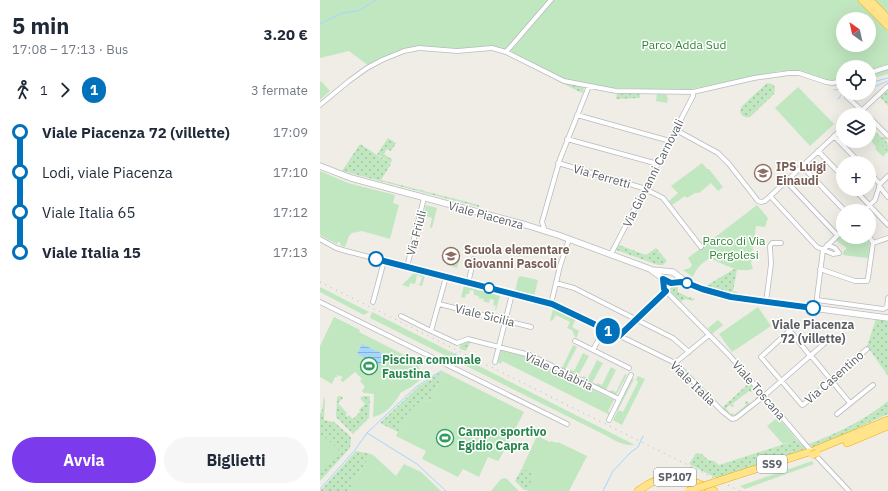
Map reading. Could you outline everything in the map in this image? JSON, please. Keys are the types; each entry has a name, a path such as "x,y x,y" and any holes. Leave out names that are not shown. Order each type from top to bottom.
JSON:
{"highway":[{"path":"862,0 888,26"},
{"path":"870,0 888,19"},
{"path":"868,432 888,416"},
{"path":"868,432 888,420"},
{"path":"687,491 813,453 868,432 888,428"},
{"name":"SP107","path":"638,491 660,478 674,477 688,479 714,491"},
{"path":"699,491 737,477"}],"street":[{"path":"506,52 551,0"},
{"path":"320,105 343,85 367,68 408,50 428,48 457,51 492,48 506,52 559,79 616,91 693,92 754,78 789,73 801,74 826,82 836,82"},
{"path":"876,71 888,67"},
{"path":"545,231 542,222 558,163 589,86"},
{"path":"864,108 888,86"},
{"name":"Via Giovanni Carnovali","path":"611,254 676,130 693,96 693,92"},
{"path":"850,100 860,108"},
{"path":"577,115 670,141"},
{"path":"876,124 888,136"},
{"path":"676,130 718,153 758,201 761,202 770,196 834,136 853,156"},
{"path":"567,139 658,164"},
{"path":"818,151 836,170"},
{"name":"Via Ferretti","path":"558,163 645,189 663,198 701,247"},
{"name":"Viale Piacenza","path":"320,166 351,178 545,231 650,269 663,279"},
{"path":"802,166 838,204"},
{"path":"871,204 875,200 879,185 888,176"},
{"path":"786,181 836,234"},
{"path":"876,181 888,197"},
{"path":"770,196 817,247 833,254 839,253 835,248 827,245"},
{"path":"861,196 869,204"},
{"name":"Via Friuli","path":"407,267 424,198"},
{"path":"876,212 888,225"},
{"path":"534,228 542,222"},
{"path":"836,236 823,250 816,297 818,300 883,309 886,308 888,298"},
{"path":"876,242 888,238"},
{"name":"Viale Italia","path":"320,239 346,251 563,308 675,363 731,419 736,418 764,396"},
{"path":"551,304 568,239"},
{"path":"766,302 771,264 770,246 772,243 781,243"},
{"path":"820,269 855,281 867,281 872,244"},
{"path":"468,283 474,259"},
{"path":"373,302 384,261"},
{"name":"Viale Piacenza","path":"650,269 665,270"},
{"path":"666,291 664,289 663,279 663,273 665,270 676,274 687,283"},
{"path":"619,336 666,291 677,279 676,274"},
{"path":"431,331 446,277"},
{"path":"663,279 667,282 687,283 731,297 888,318"},
{"path":"556,283 574,288 675,339 689,352"},
{"name":"Viale Toscana","path":"666,291 729,355 817,458 849,491"},
{"path":"495,362 512,294"},
{"path":"320,302 567,424"},
{"name":"Viale Sicilia","path":"439,304 531,327"},
{"path":"843,304 847,313"},
{"path":"847,313 853,305"},
{"name":"Viale Calabria","path":"401,316 457,343 468,339 530,355 619,399"},
{"path":"593,350 604,329"},
{"path":"781,382 761,357 790,332 792,332 850,403"},
{"path":"675,363 710,335"},
{"path":"575,341 629,368"},
{"path":"764,396 811,357 826,342"},
{"name":"Via Casentino","path":"781,382 802,405 867,349"},
{"path":"609,420 631,375"},
{"path":"837,414 873,385"}],"green space":[{"name":"Parco Adda Sud","path":"320,0 888,0 888,74 876,77 876,60 836,60 836,86 829,85 805,73 796,71 780,71 687,90 612,88 565,79 490,47 458,49 421,46 369,66 349,51 320,58"},
{"path":"556,80 584,87 583,93 580,92"},
{"path":"321,81 330,91 320,100 320,82"},
{"path":"767,83 772,84 775,87 774,94 750,117 745,117 742,115 740,111 742,106"},
{"path":"798,87 834,124 810,146 775,108"},
{"path":"888,89 888,106 880,97"},
{"path":"617,94 640,94 640,98 616,99"},
{"path":"657,94 667,95 667,103 656,101"},
{"path":"876,132 882,138 885,136 887,138 885,140 888,144 888,153 876,139"},
{"path":"388,138 396,143 391,151 387,149 384,154 393,160 390,163 377,154"},
{"path":"876,139 887,152 883,157 875,149"},
{"path":"360,144 391,164 381,180 479,205 479,207 342,171"},
{"path":"702,163 707,169 709,169 723,187 718,191 711,183 699,193 695,193 687,198 685,196 672,205 669,201 678,193 671,186"},
{"path":"320,171 348,183 395,195 393,203 399,205 390,239 362,231 352,233 349,236 345,247 340,245 340,242 337,244 320,235"},
{"path":"426,205 437,208 432,228 430,227 432,218 426,216 423,225 420,224"},
{"name":"Parco di Via Pergolesi","path":"757,205 768,218 765,227 756,226 751,263 753,269 737,269 710,258 700,266 693,277 683,270 690,268 692,265 688,258"},
{"path":"841,244 870,244 868,258 843,255 843,252 847,248"},
{"path":"619,245 646,255 656,248 667,261 663,265 658,265 616,250"},
{"path":"449,259 459,261 457,268 447,265"},
{"path":"734,269 744,270 737,270 733,291 739,294 706,286"},
{"path":"414,273 425,275 422,286 417,284 420,284 422,277 417,275 415,284 410,283 409,287 402,285"},
{"path":"520,276 538,280 534,297 515,292 518,278"},
{"path":"464,286 500,296 496,310 496,306 493,305 494,300 490,299 489,303 483,301 484,299 478,298 479,296 474,295 474,291 470,290 469,294 466,294 465,298 461,297"},
{"path":"673,286 678,286 678,292 695,299 692,301 685,299 681,302 670,291"},
{"path":"320,287 369,312 364,315 320,292"},
{"path":"758,307 771,326 732,352 719,334"},
{"path":"553,309 576,319 572,327 579,331 576,339 572,330 567,328 570,322 556,315 552,321 550,320"},
{"path":"372,312 633,444 636,444 628,445 616,441 370,318"},
{"name":"Piscina comunale Faustina","path":"334,317 360,330 359,332 416,361 423,376 415,384 400,393 392,405 377,416 373,417 374,394 364,393 362,391 365,387 360,381 362,379 355,372 343,382 340,380 343,377 337,375 332,384 320,377 320,346"},
{"path":"876,319 888,321 888,376 867,346"},
{"path":"718,320 723,325 712,334 708,328"},
{"path":"471,341 466,351 459,348 461,344"},
{"path":"573,345 577,347 565,370 562,368"},
{"path":"501,350 524,356 614,400 608,411 610,413 607,418 608,414 502,361 501,364 498,362"},
{"path":"583,353 589,356 578,376 568,371 569,369 574,371"},
{"path":"597,360 603,363 592,383 582,378 583,376 588,378"},
{"path":"611,367 616,370 606,390 596,385 597,383 602,385"},
{"path":"442,371 444,372 430,400 424,401 414,407 406,416 398,432 380,423 418,387"},
{"path":"444,372 524,412 499,460 498,461 488,457 479,477 463,469 458,477 422,459 426,451 396,436 412,408 417,404 430,400"},
{"path":"625,374 627,375 616,395 610,392 611,390 616,392"},
{"path":"638,376 645,379 622,425 613,420 618,410 623,412 638,382 636,380"},
{"path":"632,378 634,379 618,410 616,409"},
{"path":"749,383 760,396 756,399 755,398 758,396 754,391 749,391 732,404 734,406 732,407 730,405 726,408 730,414 732,413 734,415 746,405 745,403 747,401 750,404 734,416 730,415 722,408"},
{"path":"324,396 324,420 334,422 351,438 350,448 320,481 320,414"},
{"path":"338,396 343,398 338,403 347,413 347,417 349,415 353,419 365,404 360,398 363,396 370,397 369,418 353,434 336,417"},
{"path":"888,401 888,414 814,448 809,444 851,426"},
{"path":"778,417 797,440 783,444 767,426"},
{"path":"323,435 339,450 320,471 320,438"},
{"path":"537,436 550,442 558,442 587,456 569,491 527,490 534,474 522,468"},
{"path":"797,440 807,450 732,473 718,479 689,464 696,453 702,454 708,460 714,461 719,465"},
{"path":"356,451 371,454 348,491 320,491"},
{"path":"371,454 396,476 404,464 421,472 441,491 348,491"},
{"path":"812,461 814,464 745,489 740,486"},
{"path":"522,468 535,474 527,490 524,490 515,481"},
{"path":"506,478 519,491 491,491 501,479"}],"water":[{"path":"362,344 385,355 380,365 357,354"}],"waterway":[{"path":"320,24 342,13 358,11 376,0"},
{"path":"876,81 888,78"},
{"path":"876,86 888,81"},
{"path":"453,359 456,353"},
{"path":"320,489 355,450 367,433 416,387 441,371"},
{"path":"367,433 417,464 446,491"},
{"path":"603,491 613,471 630,453 638,447 643,436"}],"railway":[{"path":"320,282 740,491"}],"bus line":[{"name":"1","path":"376,259 552,304 619,336 666,291 664,289 663,279 671,283 687,283 731,297 813,308"}],"place":[{"name":"IPS Luigi Einaudi","path":"763,173"},
{"name":"Scuola elementare Giovanni Pascoli","path":"451,256"},
{"name":"Viale Piacenza 72 (villette)","path":"813,308"},
{"name":"Piscina comunale Faustina","path":"369,366"},
{"name":"Campo sportivo Egidio Capra","path":"445,438"}]}
